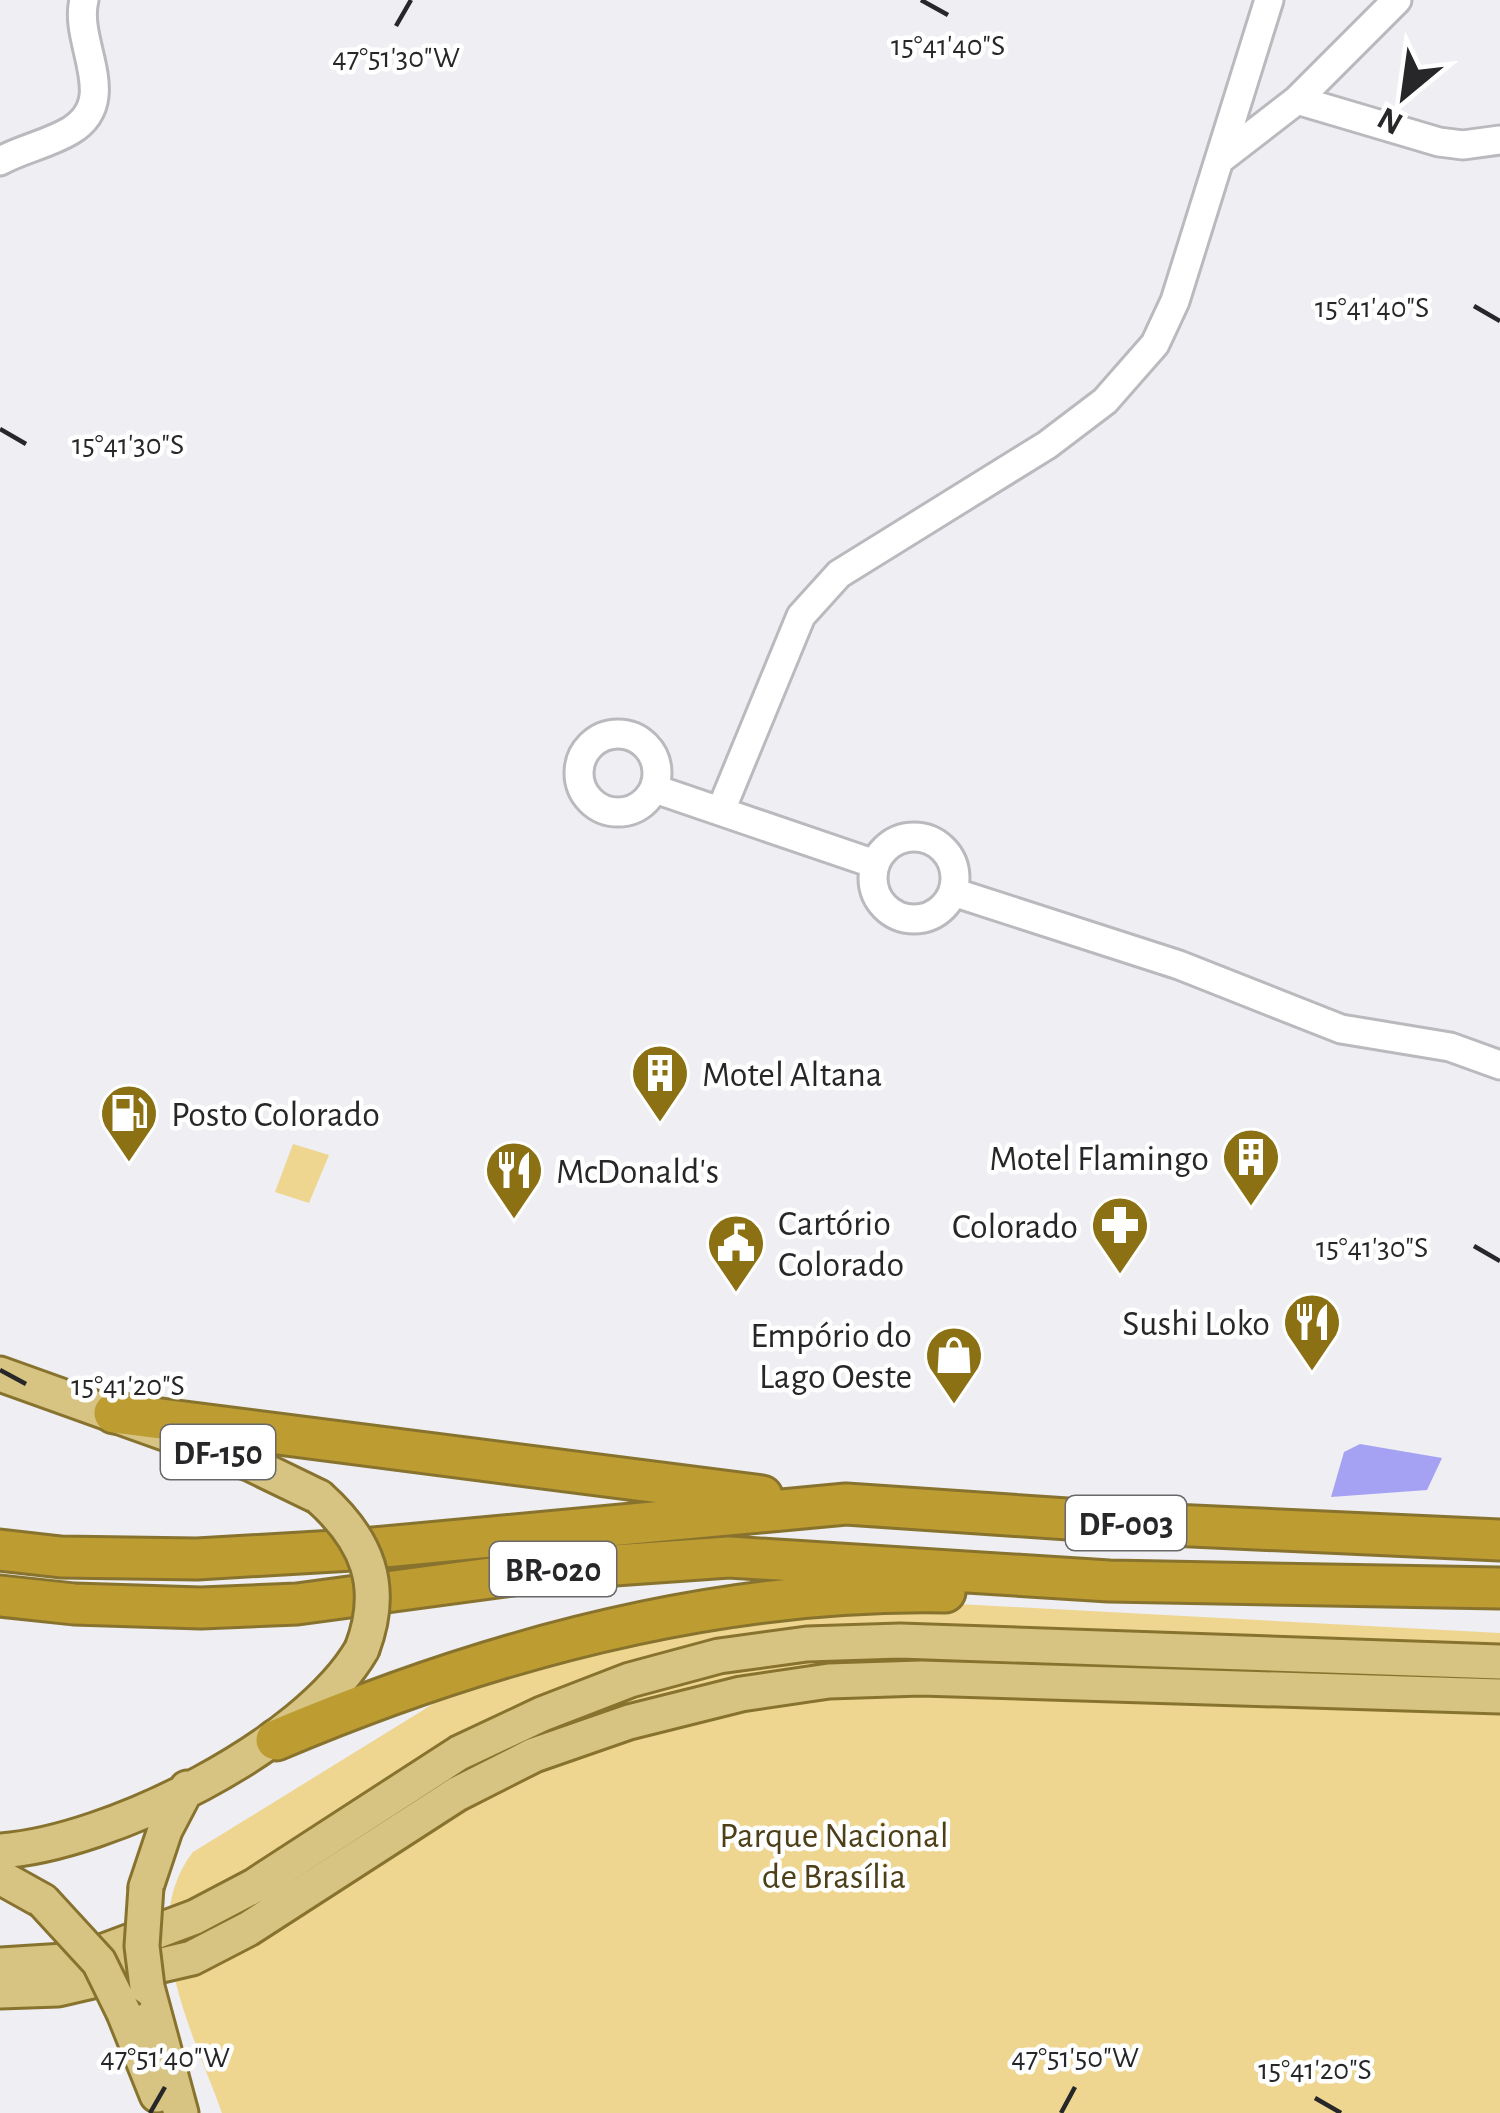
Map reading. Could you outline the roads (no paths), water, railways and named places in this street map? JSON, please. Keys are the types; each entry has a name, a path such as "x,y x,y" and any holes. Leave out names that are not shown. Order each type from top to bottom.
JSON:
{"highway":[{"path":"114,1413 647,1479 814,1505"},
{"name":"DF-003","path":"814,1505 1500,1540"},
{"name":"BR-020","path":"0,1550 62,1557 197,1559 352,1550 814,1505"},
{"name":"BR-020","path":"0,1596 179,1608 297,1604 557,1569 729,1557 1109,1581"},
{"path":"276,1740 454,1672 691,1613 817,1595 992,1593 1109,1581"},
{"name":"DF-003","path":"1109,1581 1500,1588"}],"main road":[{"name":"DF-150","path":"0,1374 251,1464 314,1502 355,1535 369,1569 372,1610 356,1650"},
{"path":"0,1965 80,1960 195,1917 254,1886 459,1753 630,1679 719,1656 807,1644 900,1641 1500,1662"},
{"path":"0,1851 64,1843 103,1830 276,1740 337,1685 356,1650"},
{"path":"0,1840 51,1834 128,1804 262,1730 323,1686 356,1650"},
{"path":"0,1990 58,1989 192,1958 248,1929 457,1794 534,1755 628,1722 741,1694 829,1681 921,1678 1500,1696"},
{"path":"164,2113 140,2015 146,1887 165,1830 187,1788"},
{"path":"0,1877 43,1901 140,2015 181,2113"}],"street":[{"path":"0,161 63,135 84,119 96,88 82,27 84,0"},
{"path":"721,810 801,616 819,592 839,574 1047,445 1105,401 1155,344 1175,301 1269,0"},
{"path":"1222,158 1297,100 1397,0"},
{"path":"1297,100 1439,142 1462,145 1500,140"},
{"path":"655,788 875,864"},
{"path":"928,839 951,860 956,876 953,892 933,915 902,918 877,896 875,864 897,841 928,839"},
{"path":"953,892 1179,965 1341,1029 1450,1047 1500,1065"}],"place":[{"name":"Motel Altana","path":"660,1124"},
{"name":"Posto Colorado","path":"129,1164"},
{"name":"Motel Flamingo","path":"1251,1208"},
{"name":"McDonald's","path":"514,1221"},
{"name":"Colorado","path":"1120,1276"},
{"name":"Cartório Colorado","path":"736,1294"},
{"name":"Sushi Loko","path":"1312,1373"},
{"name":"Empório do Lago Oeste","path":"954,1406"}],"park label":[{"name":"Parque Nacional de Brasília","path":"834,1854"}]}
